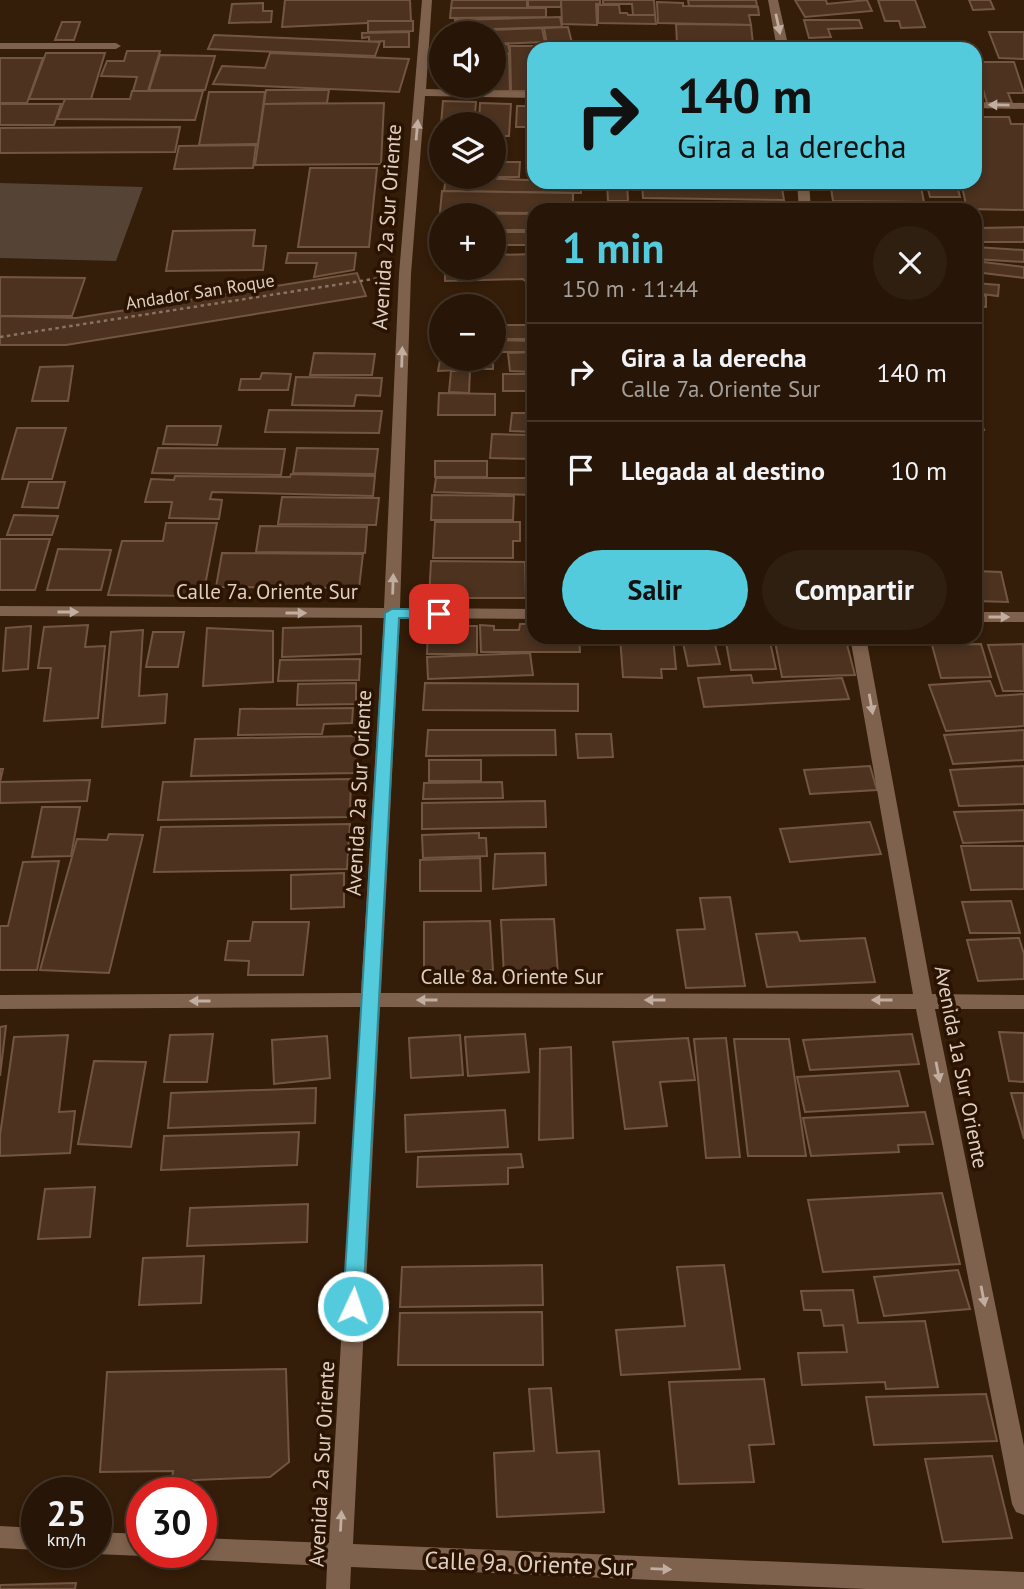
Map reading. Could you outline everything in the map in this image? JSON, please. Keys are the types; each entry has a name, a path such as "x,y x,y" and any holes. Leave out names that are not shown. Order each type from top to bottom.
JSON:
{"street":[{"name":"Avenida 2a Sur Oriente","path":"338,1589 392,613 405,274 427,0"},
{"path":"773,0 782,42"},
{"path":"0,46 116,46"},
{"path":"420,92 527,95"},
{"path":"982,105 1024,106"},
{"name":"Calle 7a. Oriente Sur","path":"0,611 527,614"},
{"path":"982,617 1024,617"},
{"name":"Avenida 1a Sur Oriente","path":"859,644 924,1000 1024,1504"},
{"name":"Calle 8a. Oriente Sur","path":"0,1002 1024,1002"},
{"path":"0,1537 21,1538"},
{"name":"Calle 9a. Oriente Sur","path":"217,1550 1024,1584"}],"path":[{"name":"Andador San Roque","path":"0,337 405,274"}],"shaded area":[{"path":"0,183 143,187 116,261 0,258"}],"building":[{"path":"285,0 410,0 411,21 282,27"},
{"path":"452,0 527,0 527,8 451,8"},
{"path":"528,0 561,0 561,7 528,7"},
{"path":"561,0 600,0 600,4 596,4 597,25 562,24"},
{"path":"603,0 654,0 655,15 633,15 632,4 603,4"},
{"path":"688,0 756,0 757,6 689,6"},
{"path":"795,0 826,0 827,4 867,0 872,11 805,17"},
{"path":"878,0 915,0 925,27 901,28 899,21 885,21"},
{"path":"969,0 990,0 994,9 973,10"},
{"path":"657,2 683,3 683,6 758,7 759,15 749,15 751,25 658,23"},
{"path":"263,3 263,11 272,11 271,22 229,23 232,4"},
{"path":"598,5 619,5 620,13 628,15 655,15 656,24 598,23"},
{"path":"451,8 546,8 546,17 450,18"},
{"path":"560,17 562,27 506,29 506,21 455,20"},
{"path":"804,20 859,20 862,28 828,29 831,37 809,38"},
{"path":"368,21 413,21 413,31 368,32"},
{"path":"62,22 80,22 74,40 55,40"},
{"path":"676,24 751,25 753,42 677,42"},
{"path":"568,27 572,42 547,42 544,28"},
{"path":"542,28 545,42 506,44 506,29"},
{"path":"409,32 409,47 384,47 384,41 369,42 369,37 362,38 362,33"},
{"path":"989,32 1024,32 1024,59 999,58"},
{"path":"214,35 380,42 375,56 208,49"},
{"path":"510,46 527,46 527,91 511,91"},
{"path":"127,51 160,51 148,91 133,91 137,77 101,76 107,61 124,61"},
{"path":"46,53 105,53 91,99 29,99"},
{"path":"270,53 409,59 399,92 213,84 222,66 265,68"},
{"path":"506,54 509,54 510,91 506,91"},
{"path":"160,55 215,56 205,90 149,90"},
{"path":"0,58 43,58 27,103 0,103"},
{"path":"982,62 1014,62 1024,93 1008,93 1012,103 987,103 982,86"},
{"path":"266,90 329,90 327,103 264,104"},
{"path":"132,91 203,91 195,120 57,119 65,99 130,99"},
{"path":"209,92 265,92 258,144 199,145"},
{"path":"443,101 476,102 475,112 442,112"},
{"path":"384,103 381,164 255,165 264,104"},
{"path":"480,103 511,104 509,136 506,136 506,112 480,112"},
{"path":"0,104 61,104 54,125 0,125"},
{"path":"517,106 527,106 527,127 516,127"},
{"path":"982,117 1009,117 1011,124 1024,124 1024,210 982,209 982,203 966,203 963,189 982,189"},
{"path":"180,127 175,152 0,153 0,128"},
{"path":"256,145 253,168 174,169 179,146"},
{"path":"506,162 520,162 519,177 506,177"},
{"path":"310,168 377,168 369,247 298,247"},
{"path":"506,179 527,180 527,189 581,189 581,193 444,191 506,189"},
{"path":"607,189 627,189 628,201 608,201"},
{"path":"642,189 782,189 784,200 643,198"},
{"path":"831,189 921,189 924,202 833,201"},
{"path":"928,189 958,189 960,197 930,197"},
{"path":"442,191 573,193 573,203 527,203 527,213 506,213 506,203 441,203"},
{"path":"506,214 527,214 527,230 506,230"},
{"path":"1024,227 1024,242 983,242 982,228"},
{"path":"255,230 253,246 266,246 263,270 166,271 173,231"},
{"path":"506,232 527,232 527,245 506,245"},
{"path":"982,247 1024,250 1024,262 982,259"},
{"path":"288,253 356,253 354,270 314,277 317,263 286,263"},
{"path":"527,254 527,283 523,279 506,279 506,255"},
{"path":"982,262 1024,267 1024,278 982,273"},
{"path":"357,273 366,296 66,345 0,345 0,316 76,318"},
{"path":"0,277 85,278 72,316 0,316"},
{"path":"982,284 999,285 998,296 982,294"},
{"path":"982,296 986,296 986,307 982,307"},
{"path":"506,325 527,325 527,339 506,339"},
{"path":"506,340 527,341 527,352 506,352"},
{"path":"527,352 527,372 510,371 508,353"},
{"path":"314,353 375,354 372,375 310,375"},
{"path":"73,366 68,401 32,401 40,367"},
{"path":"451,371 470,371 469,393 449,392"},
{"path":"262,373 291,374 288,390 239,390 241,379 260,379"},
{"path":"503,374 527,374 527,391 503,391"},
{"path":"296,377 382,378 380,396 356,395 354,406 292,405"},
{"path":"439,393 495,394 495,415 438,415"},
{"path":"269,410 382,411 379,433 265,432"},
{"path":"512,413 527,413 527,432 510,431"},
{"path":"167,426 221,426 217,445 163,444"},
{"path":"17,428 66,428 52,479 2,479"},
{"path":"492,434 527,435 527,459 490,458"},
{"path":"158,448 285,449 281,475 152,473"},
{"path":"297,448 378,449 375,474 293,473"},
{"path":"435,461 487,461 487,477 435,477"},
{"path":"291,474 375,476 373,496 212,492 210,499 222,500 219,519 169,518 172,502 145,502 151,479 174,480 175,476 290,477"},
{"path":"436,478 527,478 527,495 434,492"},
{"path":"29,482 65,482 58,508 22,507"},
{"path":"432,495 514,496 513,520 431,520"},
{"path":"282,497 379,498 376,525 278,524"},
{"path":"14,515 58,516 52,535 7,535"},
{"path":"435,522 520,522 520,541 513,541 513,558 433,558"},
{"path":"166,523 217,523 203,596 108,595 122,541 163,541"},
{"path":"260,526 367,527 365,553 256,552"},
{"path":"0,539 50,539 35,590 0,590"},
{"path":"58,549 111,550 101,590 47,590"},
{"path":"222,553 363,554 359,588 216,587"},
{"path":"431,561 525,562 526,598 429,598"},
{"path":"982,571 1001,572 1008,602 982,601"},
{"path":"520,624 527,624 527,644 579,644 580,652 481,652 480,625 494,626 494,630 519,630"},
{"path":"88,625 85,647 105,646 98,718 44,721 51,668 38,668 44,627"},
{"path":"31,626 28,669 3,671 6,628"},
{"path":"361,626 361,654 282,657 283,628"},
{"path":"428,626 477,626 477,654 427,654"},
{"path":"207,628 273,631 273,682 203,686"},
{"path":"143,630 139,696 167,694 165,723 102,727 111,632"},
{"path":"153,632 184,632 178,667 146,667"},
{"path":"621,644 674,644 676,669 661,669 662,678 623,677"},
{"path":"683,644 715,644 720,664 688,666"},
{"path":"726,644 771,644 776,669 731,670"},
{"path":"775,644 847,644 855,675 782,677"},
{"path":"981,644 991,677 941,678 932,645"},
{"path":"1023,644 1024,691 1003,691 988,645"},
{"path":"530,653 533,675 428,679 427,657"},
{"path":"360,659 359,680 278,681 280,660"},
{"path":"751,675 753,683 842,678 849,699 704,707 698,678"},
{"path":"990,681 996,696 1024,694 1024,726 946,731 929,685"},
{"path":"356,683 356,704 297,705 298,684"},
{"path":"425,683 578,684 578,711 423,710"},
{"path":"353,708 352,723 324,724 322,734 238,735 240,709"},
{"path":"428,730 555,730 556,755 426,756"},
{"path":"1024,730 1024,760 953,764 944,735"},
{"path":"576,734 611,734 613,757 578,758"},
{"path":"357,736 356,773 191,776 195,739"},
{"path":"429,760 481,760 481,781 429,781"},
{"path":"870,766 877,790 810,794 804,770"},
{"path":"1024,766 1024,804 959,806 950,770"},
{"path":"351,779 350,817 158,820 163,782"},
{"path":"90,780 87,801 0,803 0,782"},
{"path":"502,782 503,798 423,799 424,783"},
{"path":"545,801 546,827 422,829 422,803"},
{"path":"42,807 80,807 71,856 32,857"},
{"path":"1024,810 1024,841 963,843 954,812"},
{"path":"870,822 881,854 790,862 780,829"},
{"path":"350,824 347,869 154,872 161,827"},
{"path":"479,833 479,838 486,838 487,856 423,858 422,835"},
{"path":"109,834 143,835 109,973 40,970 77,839 107,840"},
{"path":"961,846 1024,846 1024,889 971,890"},
{"path":"545,853 546,885 493,889 495,854"},
{"path":"480,858 481,891 420,891 420,860"},
{"path":"59,861 37,970 0,970 0,926 8,926 23,862"},
{"path":"344,873 344,907 291,909 291,875"},
{"path":"730,897 745,986 686,988 677,930 705,929 700,898"},
{"path":"1011,901 1020,933 970,933 962,902"},
{"path":"554,919 558,974 504,975 501,920"},
{"path":"490,921 493,970 424,973 424,922"},
{"path":"253,922 309,922 303,975 248,975 249,961 225,960 228,941 250,941"},
{"path":"797,932 800,941 865,938 875,982 767,987 756,934"},
{"path":"1019,938 1024,954 1024,979 978,981 967,940"},
{"path":"6,1026 0,1076 0,1027"},
{"path":"999,1032 1024,1033 1024,1082 1009,1081"},
{"path":"213,1034 207,1082 164,1082 170,1035"},
{"path":"525,1034 529,1072 468,1076 465,1037"},
{"path":"912,1034 919,1064 810,1070 803,1040"},
{"path":"68,1035 59,1112 75,1111 70,1153 0,1156 0,1135 14,1037"},
{"path":"460,1035 463,1075 411,1078 409,1038"},
{"path":"327,1036 330,1078 274,1084 272,1040"},
{"path":"688,1038 695,1080 660,1082 667,1126 625,1129 613,1042"},
{"path":"726,1038 740,1157 706,1158 694,1039"},
{"path":"734,1039 789,1039 806,1156 748,1156"},
{"path":"571,1047 573,1138 539,1140 540,1049"},
{"path":"94,1061 146,1062 131,1147 78,1144"},
{"path":"899,1071 908,1106 805,1112 797,1077"},
{"path":"316,1088 315,1123 168,1128 171,1093"},
{"path":"1011,1093 1024,1093 1024,1139"},
{"path":"505,1110 508,1147 406,1152 405,1115"},
{"path":"925,1112 933,1144 898,1145 899,1152 811,1156 803,1118"},
{"path":"299,1132 297,1165 161,1170 164,1136"},
{"path":"521,1154 523,1167 508,1168 508,1184 417,1187 418,1157"},
{"path":"95,1187 90,1237 38,1239 45,1189"},
{"path":"942,1193 960,1264 823,1272 808,1200"},
{"path":"308,1204 307,1242 187,1246 190,1208"},
{"path":"204,1256 201,1303 139,1305 143,1258"},
{"path":"542,1265 543,1305 400,1307 402,1267"},
{"path":"724,1265 740,1369 621,1375 616,1330 685,1326 677,1267"},
{"path":"958,1270 970,1309 884,1316 874,1277"},
{"path":"853,1290 858,1323 925,1321 938,1387 886,1389 885,1382 802,1385 798,1353 847,1352 843,1325 824,1326 821,1310 804,1310 801,1291"},
{"path":"542,1312 543,1365 398,1365 400,1313"},
{"path":"286,1369 289,1462 270,1477 217,1479 217,1477 172,1477 173,1471 100,1472 107,1372"},
{"path":"764,1379 774,1444 749,1445 754,1482 679,1484 669,1382"},
{"path":"551,1388 557,1453 599,1451 604,1512 497,1517 494,1453 534,1451 529,1389"},
{"path":"986,1394 997,1441 874,1445 866,1397"},
{"path":"992,1456 1012,1538 943,1542 925,1459"},
{"path":"76,1583 75,1589 0,1589 0,1585"}],"route":[{"path":"353,1306 392,613 439,614"}]}
